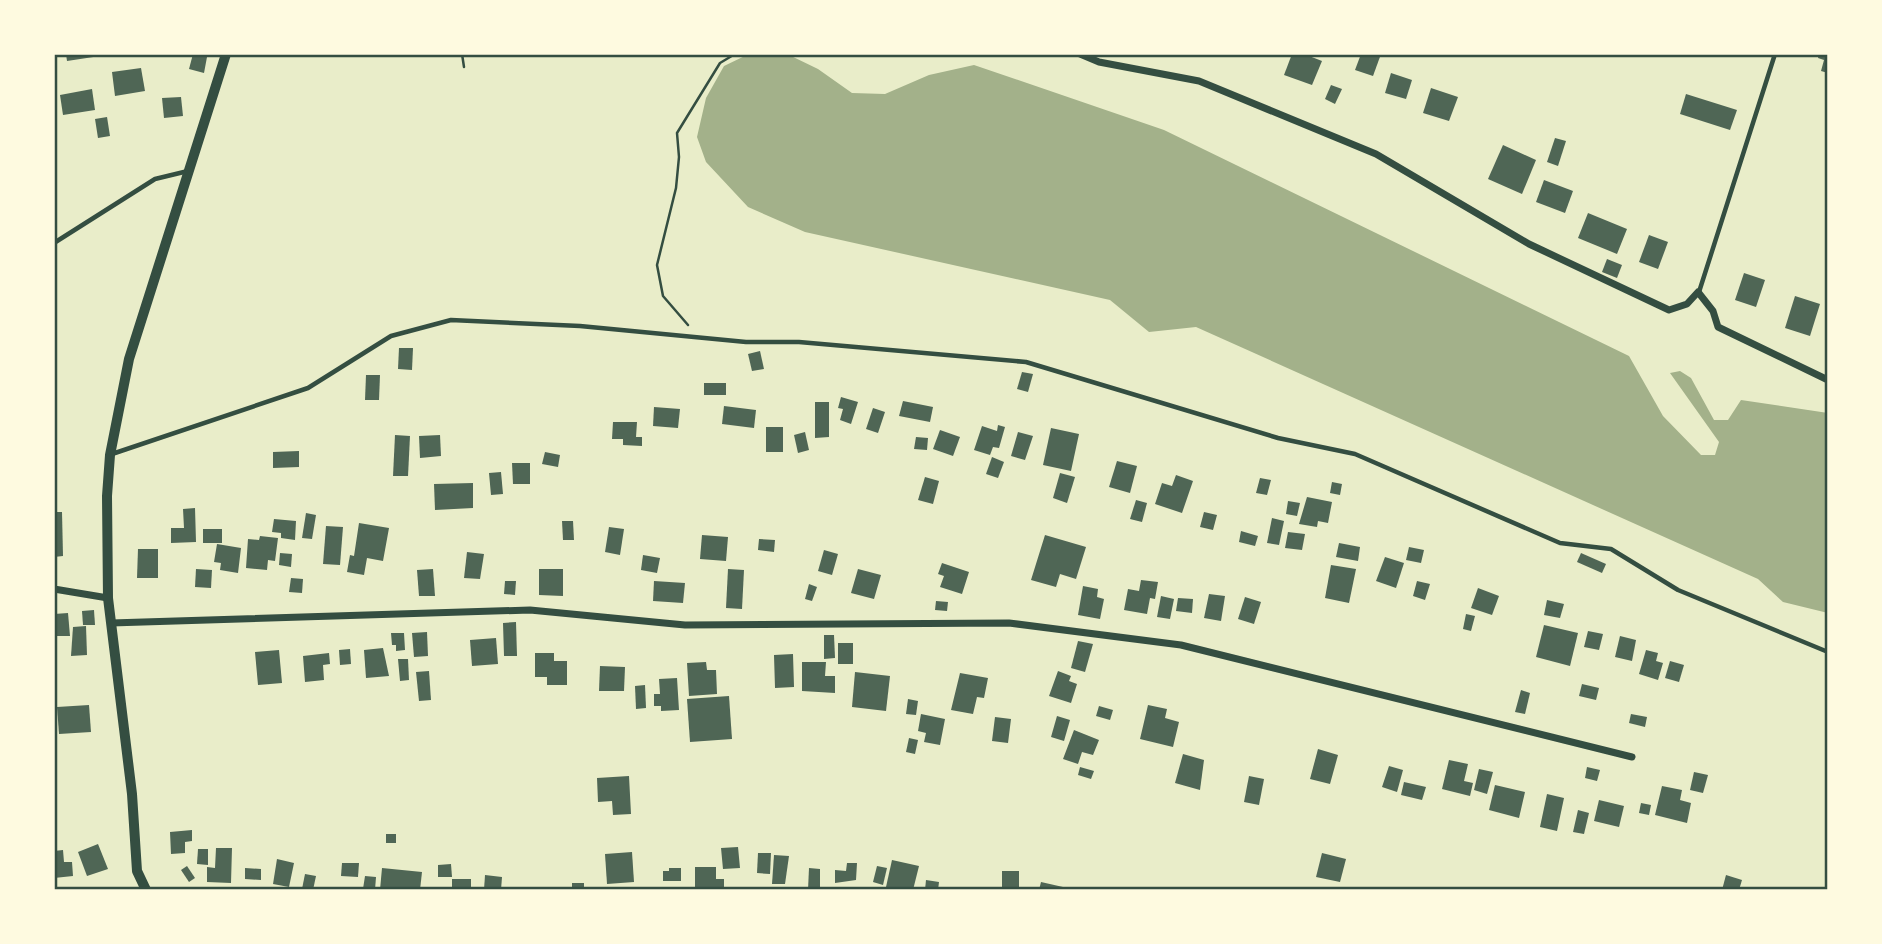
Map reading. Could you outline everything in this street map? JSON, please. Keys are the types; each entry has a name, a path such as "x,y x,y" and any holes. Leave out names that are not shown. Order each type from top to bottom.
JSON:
{"street":[{"path":"146,890 137,871 132,794 108,598 107,496 110,454 128,359 226,54"},
{"path":"1080,54 1099,62 1199,81 1376,154 1529,244 1670,310 1687,304 1698,292 1713,311 1718,327 1828,380"},
{"path":"54,589 108,598"},
{"path":"111,623 530,610 685,625 1009,623 1181,645 1632,758"}],"lane":[{"path":"1698,292 1775,54"},
{"path":"54,243 155,178 189,170"},
{"path":"110,454 309,388 391,337 451,320 580,326 1026,362 1279,438 1355,454 1560,543 1611,549 1678,590 1828,652"}],"path":[{"path":"462,54 464,67"},
{"path":"700,337 663,296 657,265 676,188 679,157 677,133 720,63 735,54"}],"shaded area":[{"path":"749,54 787,54 818,69 852,93 885,94 929,75 974,65 1164,130 1629,356 1663,416 1701,455 1715,455 1719,442 1670,373 1680,371 1691,378 1714,420 1728,420 1741,400 1828,413 1828,613 1783,602 1758,579 1196,327 1149,332 1110,300 805,232 748,207 706,162 697,137 706,98 724,66"}],"building":[{"path":"66,54 100,54 100,56 67,61"},
{"path":"193,54 207,57 204,73 189,69"},
{"path":"1292,54 1304,54 1322,61 1312,85 1284,75"},
{"path":"1361,54 1381,54 1373,76 1355,70"},
{"path":"1819,54 1828,54 1828,73 1821,71 1824,60 1818,58"},
{"path":"141,68 145,91 115,96 112,72"},
{"path":"1391,73 1412,80 1406,99 1385,93"},
{"path":"1331,85 1342,89 1335,104 1325,99"},
{"path":"1431,88 1458,97 1449,121 1423,113"},
{"path":"92,89 95,110 63,115 60,95"},
{"path":"1686,94 1737,110 1730,130 1680,114"},
{"path":"181,97 183,116 164,118 162,98"},
{"path":"107,117 110,136 98,138 95,119"},
{"path":"1555,138 1566,141 1558,166 1547,162"},
{"path":"1503,145 1536,160 1522,194 1488,179"},
{"path":"1544,180 1573,191 1565,213 1536,202"},
{"path":"1588,213 1627,229 1617,254 1578,238"},
{"path":"1649,235 1668,242 1658,269 1639,262"},
{"path":"1607,259 1622,265 1617,278 1602,272"},
{"path":"1744,273 1765,280 1756,307 1735,300"},
{"path":"1795,296 1820,304 1810,336 1785,328"},
{"path":"399,348 413,348 412,370 398,369"},
{"path":"760,351 764,369 752,371 748,354"},
{"path":"1022,372 1033,374 1028,392 1017,389"},
{"path":"366,375 380,375 379,400 365,400"},
{"path":"704,383 726,383 726,395 704,395"},
{"path":"841,397 858,402 851,424 840,420 843,409 838,408"},
{"path":"903,401 933,407 930,422 899,416"},
{"path":"815,402 829,402 829,437 815,438"},
{"path":"724,406 756,410 754,428 722,424"},
{"path":"654,407 680,409 678,428 653,426"},
{"path":"873,408 885,412 878,433 866,429"},
{"path":"613,422 637,422 636,437 642,437 642,446 623,445 623,439 612,439"},
{"path":"998,425 1005,427 999,448 993,447 990,455 974,450 982,426 997,431"},
{"path":"766,427 783,427 783,452 766,452"},
{"path":"1051,428 1079,434 1071,471 1043,465"},
{"path":"940,430 960,437 953,456 933,449"},
{"path":"805,432 809,450 798,453 794,435"},
{"path":"1018,432 1033,436 1025,460 1011,456"},
{"path":"395,435 410,436 408,476 393,476"},
{"path":"440,435 441,456 420,458 419,436"},
{"path":"916,437 928,438 927,450 914,449"},
{"path":"299,451 299,467 273,468 273,452"},
{"path":"545,452 560,455 558,467 542,464"},
{"path":"992,457 1004,462 998,478 986,474"},
{"path":"1117,461 1137,466 1130,493 1109,487"},
{"path":"512,463 530,463 530,484 513,484"},
{"path":"501,472 503,494 491,495 489,473"},
{"path":"1060,473 1075,477 1067,503 1053,498"},
{"path":"1176,475 1193,481 1182,513 1155,504 1162,483 1172,486"},
{"path":"925,477 939,481 933,504 918,500"},
{"path":"1260,478 1271,480 1267,495 1256,493"},
{"path":"1332,482 1342,484 1340,495 1330,493"},
{"path":"473,483 473,508 435,510 434,484"},
{"path":"1307,497 1332,502 1328,523 1318,521 1317,527 1299,524"},
{"path":"1136,500 1147,503 1142,522 1130,519"},
{"path":"1288,501 1300,503 1297,516 1286,514"},
{"path":"195,508 196,542 171,543 171,528 184,528 183,509"},
{"path":"54,512 62,512 63,556 54,557"},
{"path":"1204,512 1217,515 1213,530 1200,527"},
{"path":"306,513 316,515 312,539 302,538"},
{"path":"1272,518 1284,521 1279,545 1267,543"},
{"path":"274,519 296,521 295,540 281,538 281,533 272,532"},
{"path":"562,521 573,521 574,540 563,540"},
{"path":"359,523 389,528 383,561 367,558 364,575 347,572 350,555 354,556"},
{"path":"326,526 343,527 340,565 323,564"},
{"path":"609,527 624,529 620,555 605,552"},
{"path":"203,529 222,529 222,543 203,543"},
{"path":"1241,531 1258,536 1255,546 1239,542"},
{"path":"1288,532 1305,534 1302,550 1285,548"},
{"path":"702,535 728,537 726,561 700,559"},
{"path":"1045,535 1086,547 1076,579 1060,574 1056,587 1031,580"},
{"path":"260,536 278,538 275,561 268,560 267,570 246,568 248,539 259,540"},
{"path":"759,539 775,540 774,552 758,550"},
{"path":"1339,543 1360,547 1358,561 1336,557"},
{"path":"217,544 241,548 238,573 220,570 221,563 214,562"},
{"path":"1409,547 1424,550 1421,563 1406,560"},
{"path":"138,549 158,549 158,578 137,578"},
{"path":"824,550 838,554 832,575 818,571"},
{"path":"467,552 484,554 480,579 464,578"},
{"path":"280,553 292,554 291,567 279,565"},
{"path":"1581,553 1606,564 1602,573 1577,562"},
{"path":"643,555 660,558 657,573 641,570"},
{"path":"1385,557 1404,563 1396,588 1376,581"},
{"path":"942,563 969,572 962,594 940,587 944,576 938,574"},
{"path":"1331,565 1356,569 1349,603 1325,598"},
{"path":"196,569 212,570 211,588 195,587"},
{"path":"433,569 435,596 419,596 417,570"},
{"path":"539,569 563,569 563,596 539,595"},
{"path":"728,569 744,570 742,609 726,608"},
{"path":"858,569 881,575 874,599 851,593"},
{"path":"291,578 303,579 302,593 289,592"},
{"path":"1141,580 1158,582 1155,599 1150,598 1147,614 1124,610 1128,589 1139,591"},
{"path":"505,581 516,581 515,595 504,594"},
{"path":"654,581 685,583 683,603 653,601"},
{"path":"1417,581 1430,584 1425,600 1413,596"},
{"path":"809,584 817,587 812,601 805,599"},
{"path":"1083,586 1098,589 1097,597 1104,599 1100,619 1078,615"},
{"path":"1478,588 1499,596 1492,615 1471,608"},
{"path":"1209,594 1225,596 1221,621 1204,618"},
{"path":"1161,596 1174,599 1170,619 1157,617"},
{"path":"1245,597 1261,602 1254,624 1238,619"},
{"path":"1178,598 1193,599 1192,613 1176,611"},
{"path":"1547,600 1564,604 1560,618 1544,615"},
{"path":"936,601 948,602 947,611 935,610"},
{"path":"94,610 95,625 83,625 82,611"},
{"path":"68,613 70,636 54,636 54,614"},
{"path":"1466,614 1475,616 1471,631 1463,629"},
{"path":"516,622 517,656 504,656 503,623"},
{"path":"1544,625 1578,633 1570,666 1536,657"},
{"path":"86,626 87,655 71,656 73,627"},
{"path":"1588,631 1603,634 1599,650 1584,647"},
{"path":"427,632 428,656 414,657 412,633"},
{"path":"391,633 404,633 405,650 396,651 396,645 392,645"},
{"path":"824,635 834,635 835,658 824,659"},
{"path":"1620,636 1636,640 1632,661 1615,657"},
{"path":"496,638 498,664 472,666 470,640"},
{"path":"1078,641 1093,644 1085,672 1071,668"},
{"path":"838,643 853,643 853,664 838,664"},
{"path":"383,648 389,676 366,678 364,650"},
{"path":"350,649 351,664 340,665 339,650"},
{"path":"279,650 282,683 258,685 255,652"},
{"path":"1646,650 1658,653 1656,661 1663,663 1658,680 1639,674"},
{"path":"329,653 330,664 323,665 324,680 305,682 303,656"},
{"path":"535,653 554,653 554,661 567,661 567,685 547,685 547,677 535,677"},
{"path":"793,654 794,687 775,688 774,655"},
{"path":"398,659 408,659 409,680 400,681"},
{"path":"1670,661 1684,665 1679,682 1665,678"},
{"path":"706,662 707,670 716,670 717,694 689,696 687,663"},
{"path":"802,662 826,662 825,676 835,676 835,693 802,691"},
{"path":"600,666 625,667 624,691 599,691"},
{"path":"429,671 431,700 419,701 416,672"},
{"path":"1058,671 1071,676 1069,681 1077,684 1071,703 1049,696"},
{"path":"855,672 890,676 886,711 852,707"},
{"path":"960,673 988,678 984,698 977,697 973,714 951,710"},
{"path":"677,678 679,710 661,711 661,706 654,706 654,694 660,694 659,679"},
{"path":"1582,684 1599,688 1596,700 1579,696"},
{"path":"645,685 646,708 636,709 635,686"},
{"path":"1521,690 1530,693 1525,714 1515,712"},
{"path":"729,696 732,739 690,742 687,699"},
{"path":"908,699 918,701 916,715 906,714"},
{"path":"89,705 91,732 59,734 57,707"},
{"path":"1148,705 1167,709 1165,718 1179,722 1173,747 1140,739"},
{"path":"1099,706 1113,710 1110,720 1096,716"},
{"path":"921,714 945,719 940,745 924,742 926,733 918,731"},
{"path":"1631,714 1647,717 1645,727 1629,723"},
{"path":"1057,716 1070,720 1064,741 1051,737"},
{"path":"995,717 1011,719 1008,743 992,741"},
{"path":"1074,730 1099,740 1093,755 1082,752 1078,764 1063,759"},
{"path":"909,738 918,740 915,754 906,752"},
{"path":"1318,749 1338,755 1330,784 1310,779"},
{"path":"1183,754 1204,760 1200,790 1175,783"},
{"path":"1449,760 1468,764 1464,781 1473,783 1470,796 1442,789"},
{"path":"1389,766 1403,770 1397,792 1382,787"},
{"path":"1080,767 1094,771 1091,779 1078,775"},
{"path":"1587,767 1600,770 1597,781 1585,778"},
{"path":"1479,769 1493,772 1487,794 1474,790"},
{"path":"1694,772 1708,775 1703,793 1690,790"},
{"path":"629,776 631,814 613,815 612,801 598,802 597,778"},
{"path":"1249,776 1264,779 1259,805 1244,802"},
{"path":"1404,782 1426,787 1422,800 1401,795"},
{"path":"1495,785 1525,792 1519,818 1489,810"},
{"path":"1662,786 1682,790 1680,800 1691,803 1687,823 1655,815"},
{"path":"1547,794 1564,798 1557,831 1540,827"},
{"path":"1599,800 1624,806 1619,827 1594,821"},
{"path":"1641,803 1651,805 1649,815 1639,813"},
{"path":"1578,810 1589,813 1584,834 1573,832"},
{"path":"192,830 192,841 185,842 185,853 171,854 170,832"},
{"path":"386,834 396,834 396,843 386,843"},
{"path":"98,844 108,869 87,876 78,852"},
{"path":"738,847 740,868 723,869 721,848"},
{"path":"216,848 232,848 231,883 207,882 207,867 215,868"},
{"path":"198,849 208,849 208,865 197,864"},
{"path":"63,850 64,862 72,862 73,876 54,878 54,851"},
{"path":"632,852 634,882 607,884 605,854"},
{"path":"758,853 771,853 770,874 757,873"},
{"path":"1322,853 1346,859 1340,882 1316,877"},
{"path":"774,855 789,856 785,884 772,884"},
{"path":"277,859 294,863 289,887 273,884"},
{"path":"892,860 919,866 913,890 886,887"},
{"path":"342,863 359,863 358,877 341,876"},
{"path":"847,863 857,863 856,880 835,883 835,870 846,871"},
{"path":"451,864 452,877 438,877 438,865"},
{"path":"187,866 195,878 189,882 181,870"},
{"path":"877,866 887,868 883,885 873,882"},
{"path":"695,867 716,867 716,879 724,879 724,890 695,890"},
{"path":"245,868 261,869 261,880 245,879"},
{"path":"382,868 422,872 420,890 380,890"},
{"path":"669,868 681,868 681,881 663,881 663,871 669,871"},
{"path":"809,868 820,869 820,890 808,890"},
{"path":"1002,871 1019,871 1019,890 1002,890"},
{"path":"305,874 316,876 313,890 302,889"},
{"path":"485,875 502,877 501,890 484,890"},
{"path":"1726,875 1742,880 1739,890 1722,890"},
{"path":"365,876 376,877 375,890 363,889"},
{"path":"452,879 471,879 471,890 452,890"},
{"path":"926,880 939,882 938,890 925,890"},
{"path":"1041,882 1063,887 1062,890 1039,890"},
{"path":"572,883 584,883 584,890 572,890"}]}
